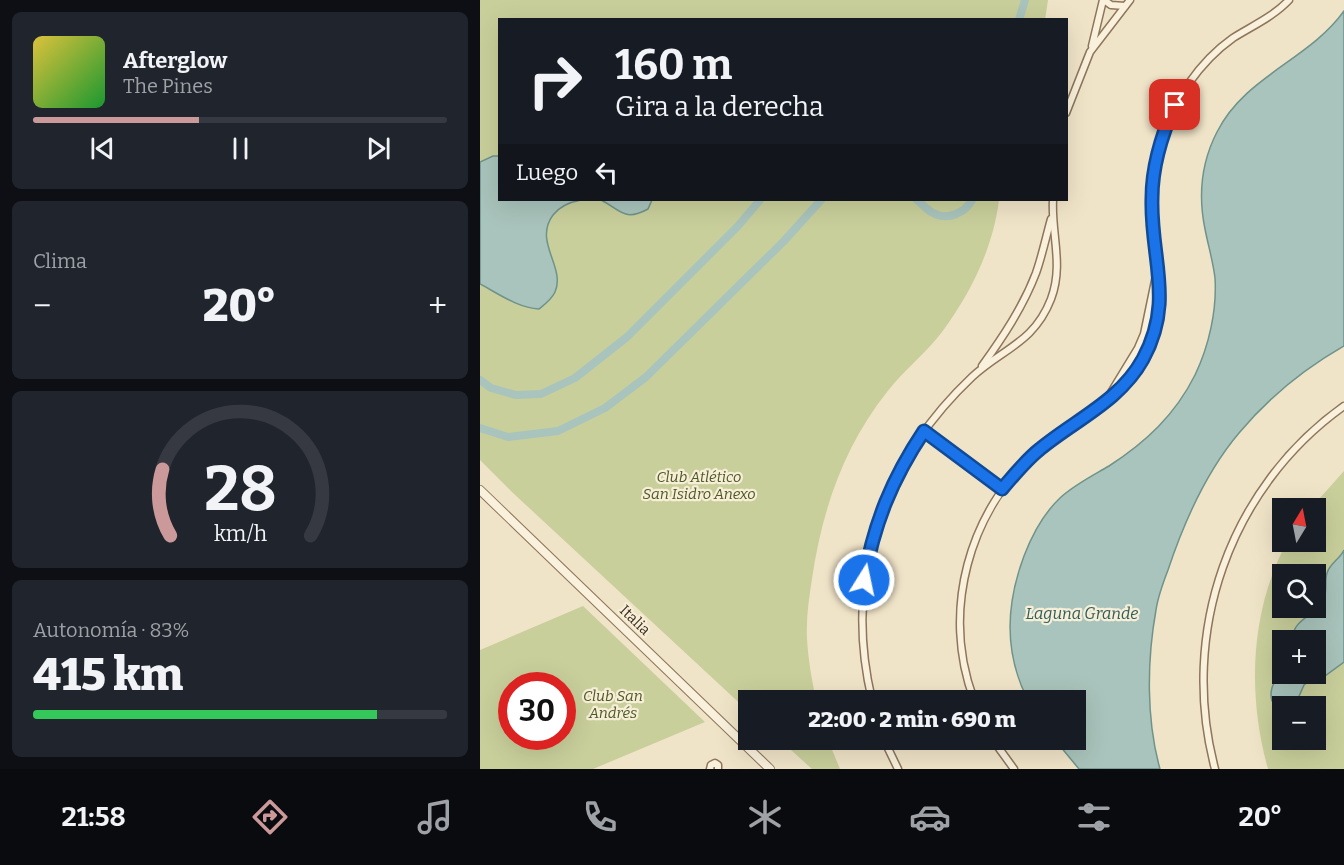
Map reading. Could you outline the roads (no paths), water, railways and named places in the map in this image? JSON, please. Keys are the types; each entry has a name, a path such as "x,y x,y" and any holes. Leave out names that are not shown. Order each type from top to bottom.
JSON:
{"street":[{"path":"1068,108 1090,52 1103,0 1111,5 1125,6"},
{"path":"1090,52 1130,0"},
{"path":"971,690 960,644 963,582 979,531 989,510 1002,489 1040,449 1106,400 1130,377 1150,346 1161,296 1152,213 1153,177 1159,147 1175,105 1188,84 1215,53 1289,0"},
{"path":"870,690 862,630 864,580 875,530 891,487 924,431 949,400 980,370 1014,348 1037,324 1056,282 1057,252 1052,216 1053,201"},
{"path":"980,370 1002,338 1030,289 1052,216"},
{"path":"1042,250 1051,246 1057,252"},
{"path":"1106,400 1141,341 1148,319 1157,270"},
{"path":"1002,338 1005,345 1014,348"},
{"path":"1215,769 1205,716 1203,674 1206,631 1223,568 1239,529 1271,476 1301,442 1344,406"},
{"path":"924,431 1002,489"},
{"name":"Italia","path":"480,490 770,769"},
{"path":"889,750 898,769"},
{"path":"1000,750 1014,769"},
{"path":"710,769 714,763 718,765 718,769"}],"water":[{"name":"Laguna Grande","path":"1344,11 1344,346 1315,364 1288,385 1250,420 1216,464 1189,516 1161,590 1153,629 1150,710 1160,769 1079,769 1063,750 1086,750 1086,690 1023,690 1015,665 1011,647 1011,611 1024,556 1039,525 1054,504 1071,489 1109,466 1147,437 1169,415 1187,389 1204,352 1215,303 1215,278 1202,204 1202,179 1207,155 1217,132 1229,113 1244,96 1330,28"},
{"path":"498,156 498,201 577,201 559,209 548,225 546,235 557,273 557,283 554,295 539,309 516,303 480,284 480,162"},
{"path":"603,201 652,201 648,209 640,213 628,215"},
{"path":"1344,550 1344,662 1326,675 1326,630 1294,630 1306,618 1326,618 1326,576 1328,570"},
{"path":"1274,684 1305,684 1299,696 1272,696 1272,701 1271,696"}],"waterway":[{"path":"1020,18 1025,0"},
{"path":"480,380 491,388 516,395 541,394 575,378 627,337 738,226 759,201"},
{"path":"480,428 508,437 558,431 605,408 646,377 784,241 820,201"},
{"path":"918,201 931,212 944,216 960,212 971,201"}],"park label":[{"name":"Club Atlético San Isidro Anexo","path":"699,486"},
{"name":"Club San Andrés","path":"613,704"}]}
